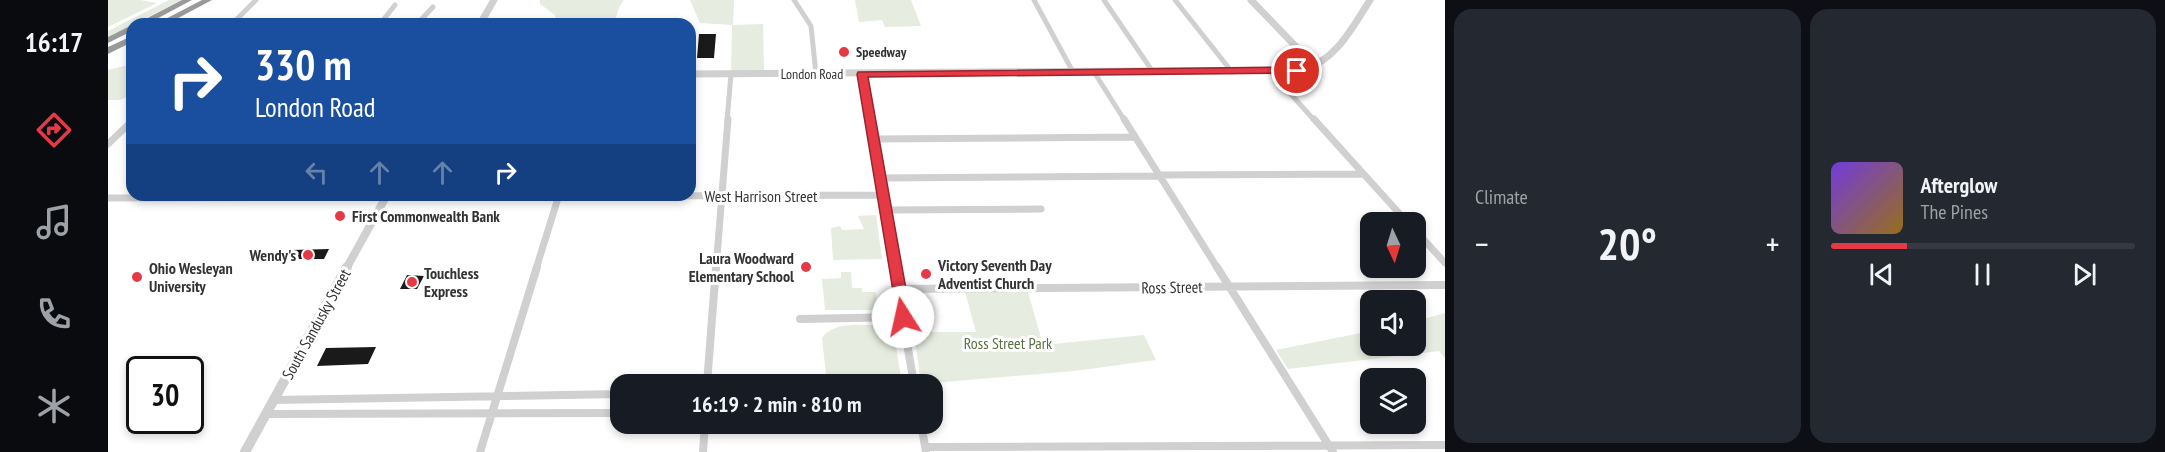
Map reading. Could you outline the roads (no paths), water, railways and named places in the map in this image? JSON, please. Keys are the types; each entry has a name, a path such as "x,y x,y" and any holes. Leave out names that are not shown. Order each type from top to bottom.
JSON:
{"highway":[{"path":"152,18 188,0"},
{"path":"172,18 208,0"},
{"path":"108,40 126,31"},
{"path":"108,51 126,42"}],"street":[{"path":"238,18 256,0"},
{"path":"484,18 494,0"},
{"path":"794,0 811,26 816,74"},
{"path":"1034,0 1073,72"},
{"path":"1104,0 1153,72"},
{"path":"1174,0 1232,72"},
{"path":"1251,0 1303,54 1318,66 1335,50 1370,0"},
{"path":"385,18 395,5"},
{"path":"423,18 433,7"},
{"name":"London Road","path":"696,74 1232,72 1303,70 1318,66"},
{"path":"1269,71 1398,212"},
{"path":"1094,72 1331,449"},
{"path":"708,374 731,74"},
{"path":"862,74 912,374"},
{"path":"108,144 126,127"},
{"path":"874,139 1134,137"},
{"path":"880,178 1363,174"},
{"name":"West Harrison Street","path":"696,196 883,195"},
{"name":"West Harrison Street","path":"108,198 126,198"},
{"name":"South Sandusky Street","path":"245,452 384,201"},
{"path":"480,452 557,201"},
{"path":"886,210 1041,209"},
{"path":"1426,242 1445,263"},
{"name":"Ross Street","path":"898,289 1445,285"},
{"path":"800,320 903,317"},
{"path":"274,400 610,394"},
{"path":"267,414 610,413"},
{"path":"703,452 704,434"},
{"path":"923,434 925,449 1331,449 1445,445"}],"place":[{"name":"Speedway","path":"844,52"},
{"name":"First Commonwealth Bank","path":"340,216"},
{"name":"Wendy's","path":"308,255"},
{"name":"Laura Woodward Elementary School","path":"806,267"},
{"name":"Victory Seventh Day Adventist Church","path":"926,274"},
{"name":"Ohio Wesleyan University","path":"137,277"},
{"name":"Touchless Express","path":"412,282"}],"park label":[{"name":"Ross Street Park","path":"1008,343"}]}
